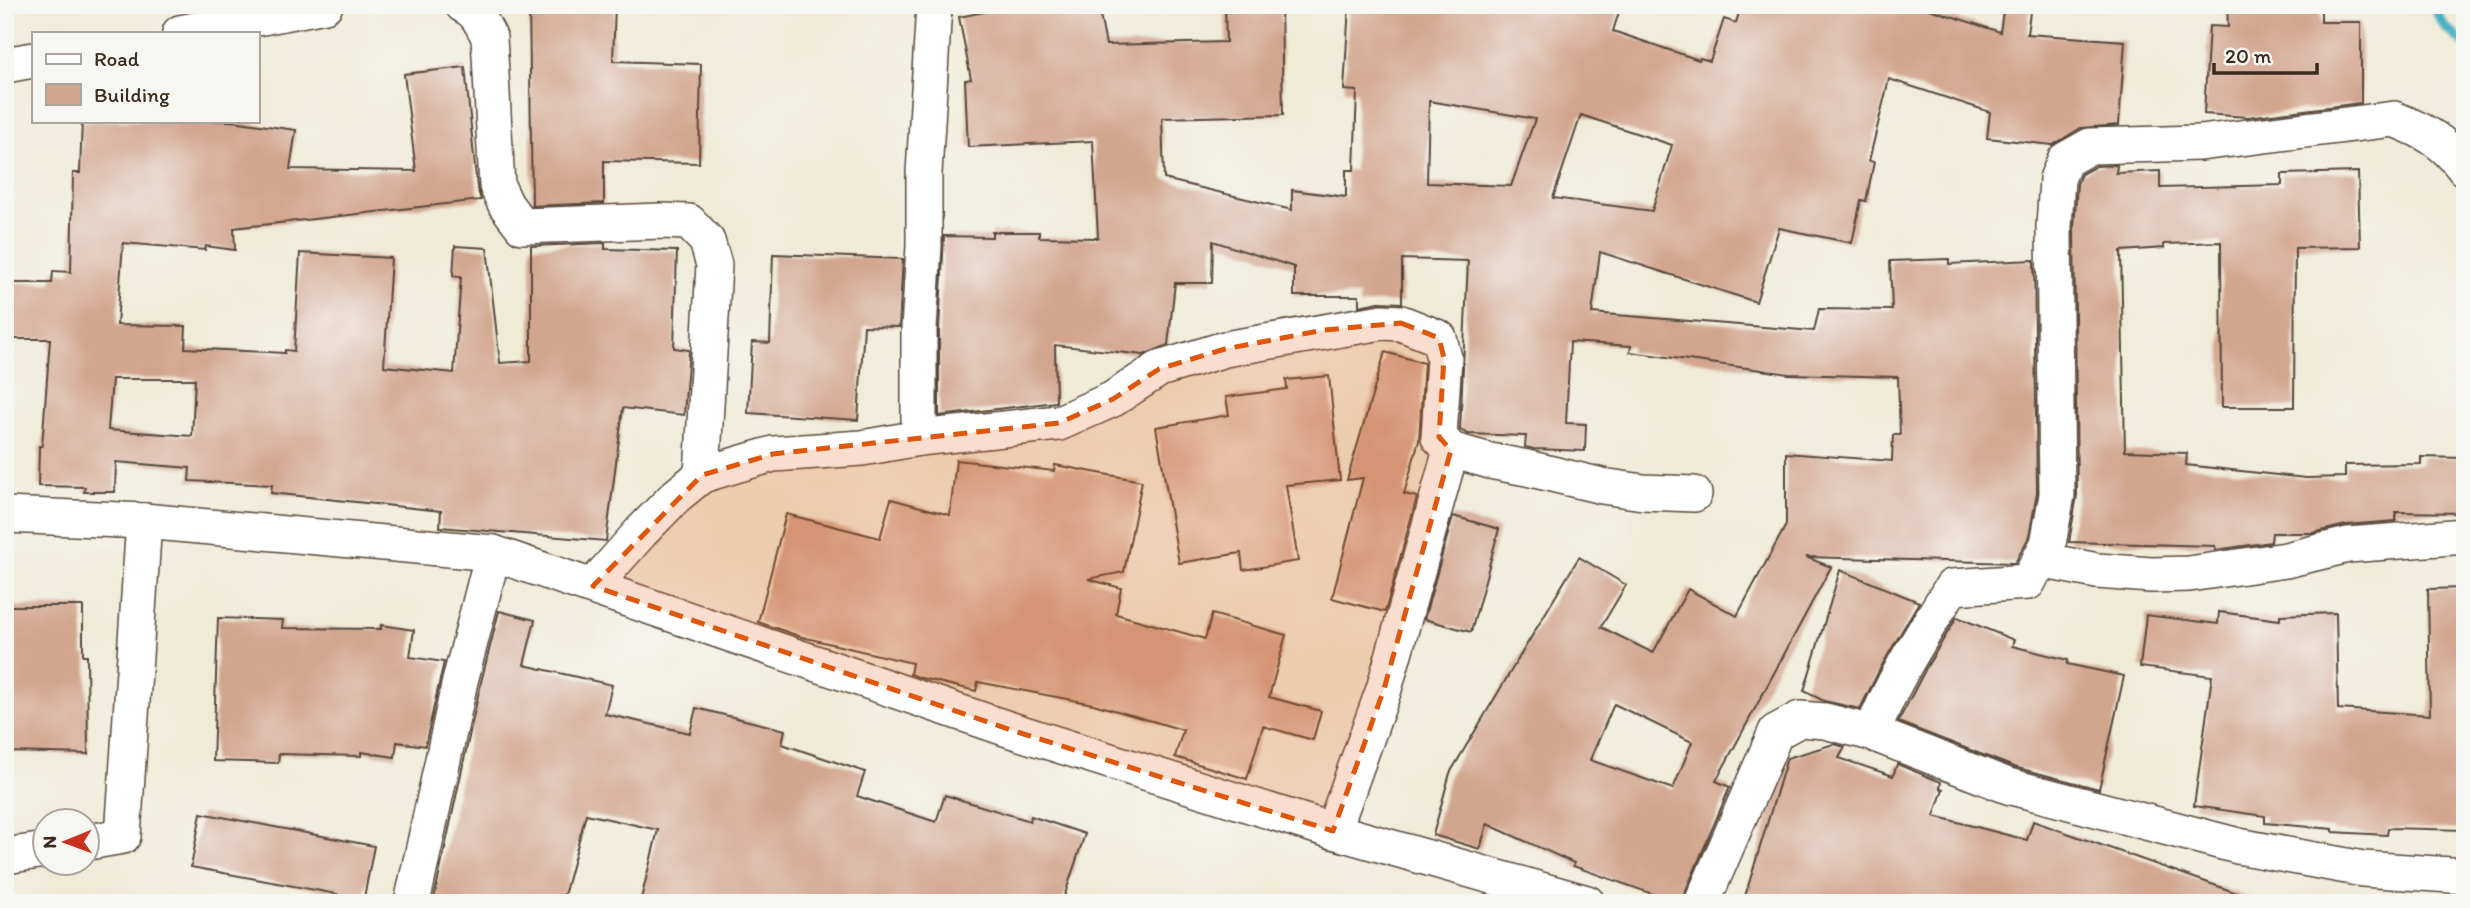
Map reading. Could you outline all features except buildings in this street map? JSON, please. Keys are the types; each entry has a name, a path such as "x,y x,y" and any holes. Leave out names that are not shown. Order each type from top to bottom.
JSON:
{"street":[{"path":"185,32 325,5"},
{"path":"463,5 480,18 489,37 497,186 506,205 522,226 661,220 689,222 707,241 714,265 702,475"},
{"path":"919,438 924,161 934,5"},
{"path":"5,65 32,60"},
{"path":"1872,733 1884,701 1952,587 2028,582 2048,544 2057,495 2054,227 2057,179 2065,160 2090,146 2200,143 2394,119 2421,130 2449,149 2465,169"},
{"path":"593,586 676,496 702,475 773,454 862,448 919,438 1059,423 1113,399 1159,369 1225,349 1382,322 1401,323 1439,338 1444,358 1439,437 1451,450 1602,486 1643,492 1694,494"},
{"path":"1333,831 1384,689 1451,450"},
{"path":"5,514 144,521 493,553 1011,730 1333,831 1587,903"},
{"path":"102,840 123,836 144,521"},
{"path":"2040,559 2097,571 2151,575 2189,574 2286,560 2348,545 2465,536"},
{"path":"412,903 460,681 493,553"},
{"path":"1702,903 1776,732 1800,719 1825,720 1872,733 2008,786 2238,846 2363,869 2465,876"},
{"path":"5,856 32,851"}],"highlighted area":[{"path":"1401,323 1439,338 1444,358 1439,437 1451,450 1384,689 1333,831 1011,730 593,586 702,475 773,454 1059,423 1113,399 1159,369 1225,349 1324,330"}],"waterway":[{"path":"2432,5 2445,27 2465,44"}]}
